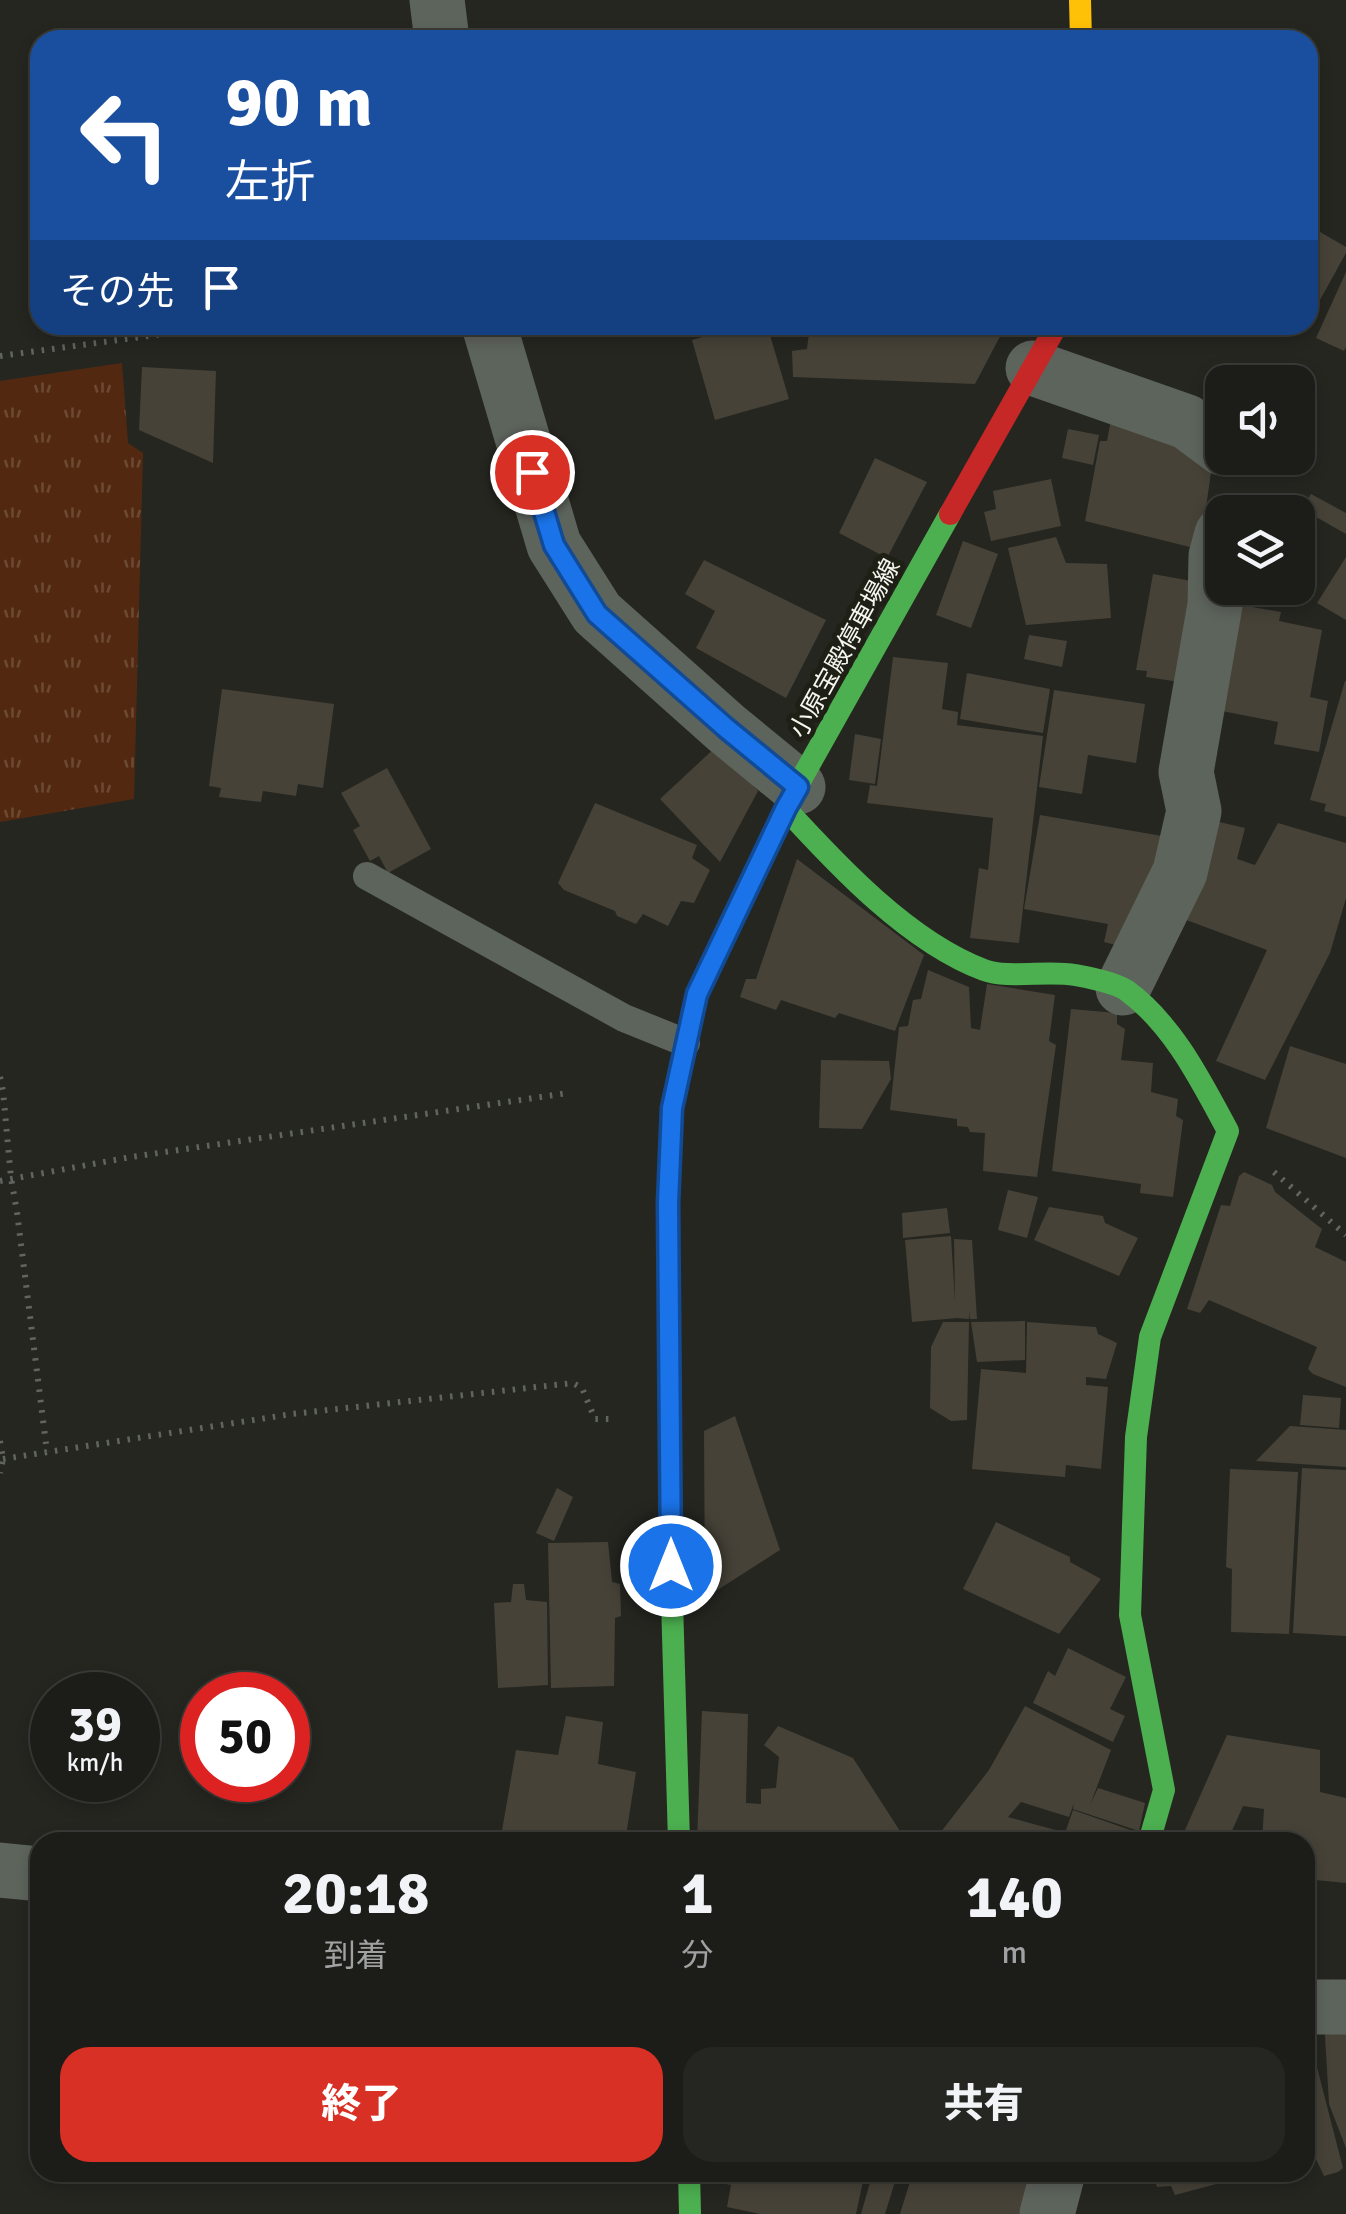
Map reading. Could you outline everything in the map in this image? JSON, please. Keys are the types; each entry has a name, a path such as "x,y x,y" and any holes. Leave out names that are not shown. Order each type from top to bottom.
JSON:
{"main road":[{"path":"1080,0 1081,30"},
{"name":"小原宝殿停車場線","path":"679,1832 671,1566 668,1203 672,1108 697,994 792,798 1045,346"},
{"path":"792,798 835,863 931,945 988,972 1072,974 1124,988 1159,1021 1195,1071 1228,1131 1150,1337 1136,1437 1130,1615 1164,1790 1152,1832"},
{"path":"689,2182 690,2214"}],"street":[{"path":"436,0 440,30"},
{"path":"492,335 554,545 597,614 726,728 792,798"},
{"path":"1045,346 1205,436"},
{"path":"1124,988 1180,872 1194,810 1186,772 1215,605"},
{"path":"0,1870 30,1873"},
{"path":"1315,2007 1346,2008"},
{"path":"1048,2214 1056,2182"}],"lane":[{"path":"368,876 624,1018 686,1043"}],"path":[{"path":"0,356 156,335"},
{"path":"0,1077 47,1452"},
{"path":"0,1180 220,1143 568,1093"},
{"path":"1228,1131 1346,1235"},
{"path":"3,1459 292,1414 573,1382 582,1388 595,1419 610,1420 670,1401"},
{"path":"0,1441 0,1473"}],"green space":[{"path":"122,363 128,443 143,453 134,799 0,822 0,381"}],"building":[{"path":"1318,231 1346,247 1318,304"},
{"path":"1346,272 1344,351 1316,338"},
{"path":"710,335 770,335 789,399 715,420 692,340"},
{"path":"809,335 1001,335 975,384 793,377 792,351 807,349"},
{"path":"142,367 216,371 213,463 139,430"},
{"path":"1111,419 1205,455 1205,475 1211,475 1198,549 1085,521 1100,441 1107,441"},
{"path":"1068,429 1099,435 1093,465 1062,458"},
{"path":"875,458 927,482 887,558 839,533"},
{"path":"1051,479 1061,526 991,541 984,512 996,509 993,491"},
{"path":"1315,496 1346,513 1346,534 1315,516"},
{"path":"1056,537 1066,563 1107,564 1111,618 1026,625 1008,548"},
{"path":"963,541 998,554 971,628 936,615"},
{"path":"1346,557 1346,620 1317,603"},
{"path":"704,560 826,620 786,698 696,648 715,611 685,594"},
{"path":"1153,574 1197,582 1180,682 1146,677 1147,671 1136,670"},
{"path":"1241,605 1281,612 1279,621 1322,630 1310,697 1328,701 1319,752 1274,744 1278,722 1222,711"},
{"path":"1029,635 1067,641 1062,667 1024,659"},
{"path":"893,657 948,663 942,709 958,712 957,725 1043,736 1019,943 970,938 979,868 988,870 993,818 867,803 870,785 877,786"},
{"path":"967,673 1050,689 1043,733 960,719"},
{"path":"1345,681 1346,817 1324,811 1326,804 1310,800"},
{"path":"222,689 334,704 323,788 298,784 296,796 263,791 261,802 219,797 221,788 209,786"},
{"path":"1054,690 1145,704 1136,763 1088,755 1082,794 1039,787"},
{"path":"855,734 881,739 875,784 849,780"},
{"path":"719,744 758,791 720,862 660,799"},
{"path":"387,768 431,849 388,873 379,856 370,861 353,830 360,826 341,793"},
{"path":"595,803 697,845 692,858 710,870 694,903 681,901 668,926 643,914 636,924 564,890 558,883"},
{"path":"1040,815 1168,837 1127,948 1104,942 1108,924 1024,909"},
{"path":"1211,820 1245,828 1237,859 1255,865 1278,823 1346,843 1346,898 1330,953 1265,1080 1216,1061 1267,950 1181,918"},
{"path":"797,859 924,955 895,1031 839,1013 835,1018 781,1000 776,1010 740,997 746,979 756,979"},
{"path":"928,970 969,987 971,1028 980,1030 987,984 1055,995 1049,1041 1056,1045 1037,1177 983,1171 985,1133 957,1126 957,1119 890,1110 899,1027 908,1026 913,1000 921,999"},
{"path":"1071,1009 1117,1013 1117,1024 1125,1029 1121,1060 1153,1063 1151,1092 1178,1099 1176,1116 1183,1120 1173,1197 1140,1193 1141,1184 1052,1171"},
{"path":"1290,1046 1346,1064 1346,1158 1266,1128"},
{"path":"821,1060 889,1061 891,1079 862,1129 819,1128"},
{"path":"1244,1172 1272,1185 1275,1192 1322,1229 1315,1247 1346,1262 1346,1387 1308,1369 1317,1347 1209,1300 1200,1313 1187,1309 1221,1205 1230,1206 1239,1176"},
{"path":"1008,1190 1038,1197 1027,1238 998,1230"},
{"path":"1049,1207 1103,1216 1105,1223 1138,1238 1119,1276 1034,1240"},
{"path":"947,1208 950,1233 903,1238 902,1213"},
{"path":"951,1236 955,1302 954,1239 972,1240 977,1319 970,1319 969,1312 969,1319 912,1322 905,1240"},
{"path":"1025,1321 1025,1360 977,1362 971,1322"},
{"path":"943,1322 969,1322 967,1420 951,1421 930,1408 931,1347"},
{"path":"1027,1322 1096,1327 1098,1334 1117,1343 1106,1379 1086,1377 1086,1385 1108,1387 1101,1469 1066,1465 1065,1477 972,1469 981,1369 1026,1373"},
{"path":"1303,1395 1341,1398 1339,1428 1300,1425"},
{"path":"735,1416 780,1550 705,1598 704,1431"},
{"path":"1290,1426 1346,1430 1346,1467 1256,1461"},
{"path":"1302,1468 1346,1470 1346,1636 1293,1633"},
{"path":"1230,1469 1298,1472 1289,1634 1231,1632 1232,1569 1226,1567"},
{"path":"557,1488 573,1497 554,1541 536,1533"},
{"path":"996,1522 1070,1557 1070,1562 1101,1579 1059,1634 963,1589"},
{"path":"608,1542 612,1582 620,1584 614,1686 551,1688 548,1543"},
{"path":"513,1584 524,1584 526,1600 547,1602 548,1685 498,1688 494,1603 511,1602"},
{"path":"1068,1648 1126,1677 1110,1709 1125,1716 1113,1742 1033,1703 1048,1671 1055,1676"},
{"path":"1025,1706 1111,1750 1090,1805 1098,1788 1145,1803 1139,1831 1073,1809 1074,1803 1069,1817 1021,1802 1008,1817 1059,1832 941,1832 989,1770"},
{"path":"702,1711 748,1714 746,1803 761,1804 761,1789 776,1788 779,1757 764,1745 778,1726 853,1758 901,1832 697,1832"},
{"path":"566,1716 603,1722 598,1764 636,1772 627,1832 502,1832 516,1750 558,1755"},
{"path":"1227,1735 1320,1750 1320,1792 1346,1798 1346,1883 1315,1880 1315,1832 1263,1832 1264,1809 1243,1806 1231,1832 1185,1830"},
{"path":"1073,1810 1136,1832 1065,1832"},
{"path":"1346,2016 1346,2148 1329,2104 1324,2018"},
{"path":"1315,2060 1343,2168 1324,2176 1315,2157"},
{"path":"863,2182 856,2214 760,2214 727,2207 731,2185 721,2183"},
{"path":"870,2182 895,2182 885,2214 861,2214"},
{"path":"910,2182 1021,2182 1039,2188 1031,2214 900,2214"},
{"path":"1155,2182 1224,2182 1175,2195 1171,2186 1157,2187"}],"traffic: fast":[{"path":"679,1832 671,1566 668,1203 672,1108 697,995 785,808 950,514"},
{"path":"785,808 876,900 956,957 994,973 1075,975 1126,990 1172,1036 1228,1131 1150,1337 1136,1437 1130,1615 1164,1790 1152,1832"},
{"path":"689,2182 690,2214"}],"traffic: slow":[{"path":"1080,0 1081,30"}],"traffic: jam":[{"path":"950,514 1051,335"}],"route":[{"path":"532,472 554,545 597,614 798,787 697,994 672,1108 668,1203 671,1566"}]}
